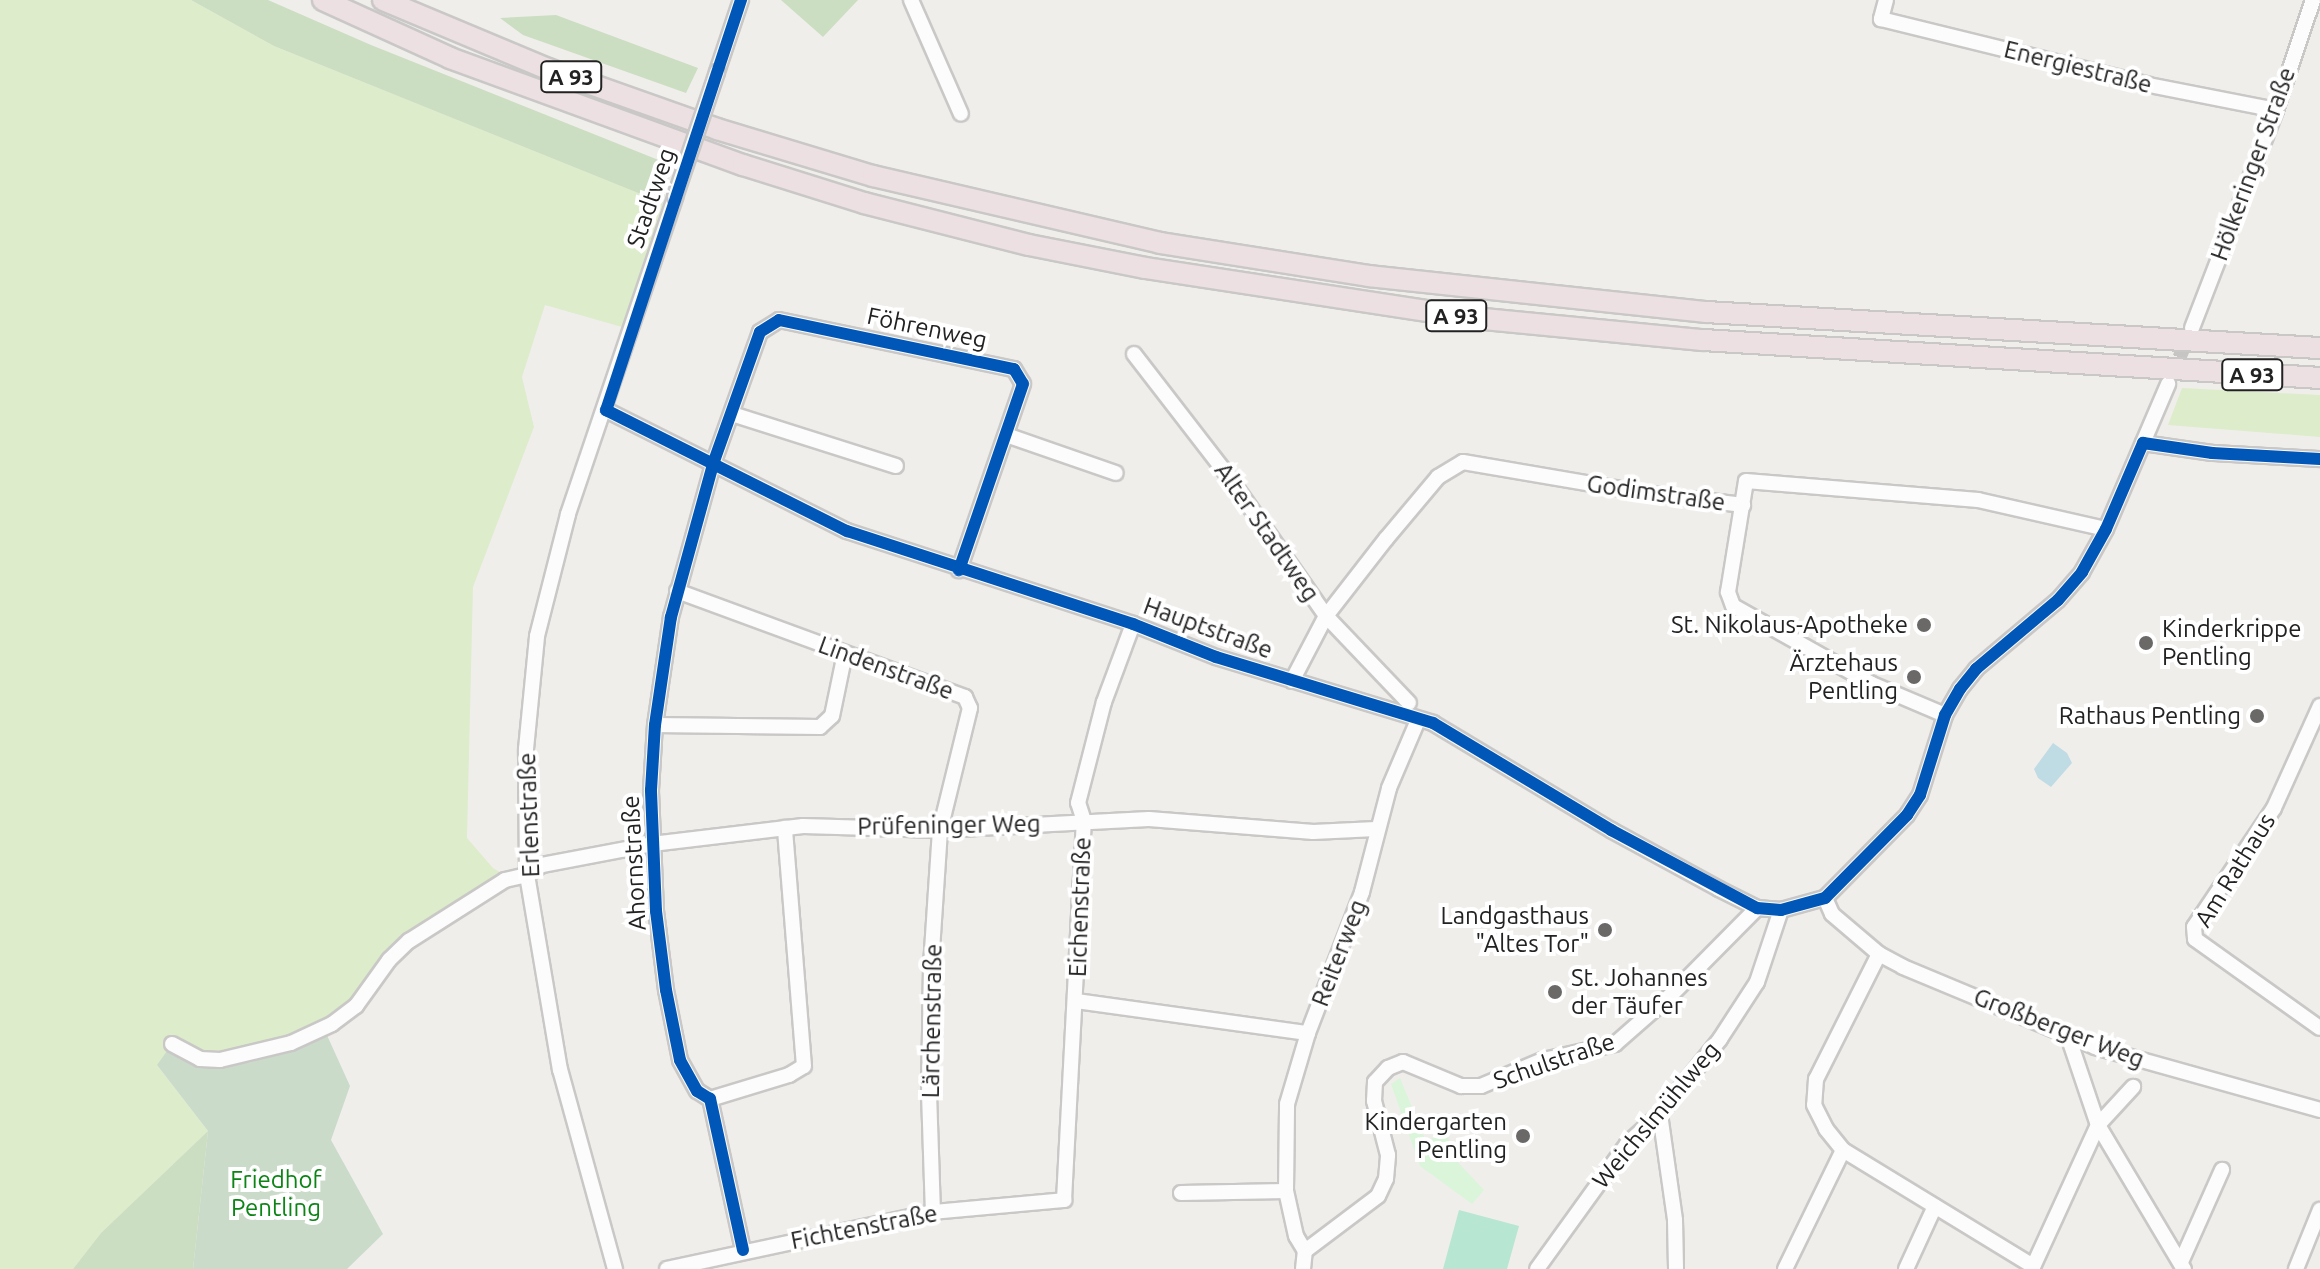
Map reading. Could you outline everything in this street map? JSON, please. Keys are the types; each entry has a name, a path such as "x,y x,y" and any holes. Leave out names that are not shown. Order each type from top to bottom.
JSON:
{"highway":[{"name":"A 93","path":"323,0 450,58 743,165 864,203 1029,245 1145,268 1473,318 1703,340 2320,378"},
{"name":"A 93","path":"383,0 548,69 717,129 859,172 1020,213 1173,245 1399,280 1690,310 2320,348"},
{"path":"396,0 426,20"}],"street":[{"name":"Stadtweg","path":"606,410 741,0"},
{"path":"911,0 961,114"},
{"name":"Energiestraße","path":"1886,0 1881,19 2149,85 2276,110"},
{"name":"Hölkeringer Straße","path":"2192,328 2276,110 2313,0"},
{"name":"Föhrenweg","path":"713,464 760,332 779,320 1014,369 1023,384 959,570"},
{"name":"Alter Stadtweg","path":"1134,354 1226,473 1326,616 1409,703"},
{"path":"1781,910 1825,898 1907,815 1920,795 1945,715 1976,669 2058,600 2082,572 2106,529 2168,384"},
{"name":"Hauptstraße","path":"606,410 841,528 959,570 1133,624 1216,657 1418,720 1458,736 1611,830 1757,908 1781,910"},
{"name":"Erlenstraße","path":"606,410 568,514 537,636 526,749 527,875 560,1070 615,1269"},
{"path":"732,414 896,466"},
{"path":"1006,435 1116,473"},
{"path":"2143,443 2212,453 2320,459"},
{"name":"Godimstraße","path":"1292,681 1326,616 1438,477 1463,462 1645,493 1743,505 1746,481 1978,500 2106,529"},
{"name":"Ahornstraße","path":"713,464 677,591 655,725 652,844 666,990 680,1060 697,1091 710,1099 743,1250"},
{"path":"1743,505 1728,592 1733,606 1872,684 1945,715"},
{"name":"Lindenstraße","path":"677,591 965,697 970,708 940,830"},
{"name":"Eichenstraße","path":"1064,1200 1084,821 1078,803 1104,702 1133,624"},
{"path":"655,725 820,727 832,716 845,653"},
{"name":"Am Rathaus","path":"2320,706 2274,808 2194,927 2195,939 2320,1028"},
{"name":"Reiterweg","path":"1303,1269 1305,1251 1296,1236 1286,1191 1287,1104 1308,1033 1362,892 1376,829 1418,720"},
{"name":"Prüfeninger Weg","path":"172,1044 200,1059 220,1060 277,1048 332,1024 356,1006 389,960 409,941 505,880 527,875 542,865 652,844 785,828 940,830 1149,819 1313,832 1376,829"},
{"path":"710,1099 789,1075 804,1066 785,828"},
{"name":"Lärchenstraße","path":"933,1212 930,1030 940,830"},
{"name":"Großberger Weg","path":"1825,898 1832,914 1879,954 2068,1036 2135,1060 2320,1110"},
{"name":"Schulstraße","path":"1305,1251 1378,1196 1386,1179 1388,1155 1374,1101 1375,1082 1388,1068 1403,1062 1461,1086 1481,1086 1543,1060 1615,1044 1673,993 1757,908"},
{"name":"Weichslmühlweg","path":"1537,1269 1627,1144 1660,1114 1720,1039 1757,982 1781,910"},
{"path":"1879,954 1816,1079 1814,1105 1826,1129 1843,1150 2032,1267 2098,1125 2133,1087"},
{"path":"1076,1001 1308,1033"},
{"path":"2068,1036 2098,1125 2183,1265"},
{"path":"1660,1114 1675,1220 1676,1269"},
{"path":"1785,1269 1843,1150"},
{"path":"2183,1265 2222,1170"},
{"path":"1181,1193 1286,1191"},
{"name":"Fichtenstraße","path":"667,1269 743,1250 933,1212 1064,1200"},
{"path":"1906,1269 1935,1206"},
{"path":"2296,1269 2320,1210"}],"green space":[{"path":"0,0 191,0 274,46 663,203 622,327 545,305 522,377 534,427 473,587 467,838 493,868 506,876 402,949 326,1033 252,1062 157,1065 208,1131 101,1233 73,1269 0,1269"},
{"path":"191,0 268,0 371,45 671,165 663,203 274,46"},
{"path":"781,0 858,0 823,37"},
{"path":"556,15 698,68 686,93 523,35 500,18"},
{"path":"2182,388 2320,395 2320,437 2168,425"},
{"name":"Friedhof Pentling","path":"326,1033 350,1086 331,1140 383,1234 347,1269 193,1269 208,1131 157,1065 172,1044 222,1066 252,1062"},
{"path":"1400,1078 1425,1139 1448,1137 1453,1157 1484,1190 1472,1204 1420,1166 1391,1084"},
{"path":"208,1131 193,1269 73,1269 101,1233"},
{"path":"1459,1210 1519,1226 1507,1269 1443,1269"}],"water":[{"path":"2053,743 2067,753 2072,763 2051,787 2038,778 2034,769"}],"tunnel":[{"path":"2171,377 2190,333"}],"cycle path":[{"path":"741,0 606,410 847,531 1133,624 1216,657 1433,723 1611,830 1757,908 1781,910 1825,898 1907,815 1920,795 1945,715 1960,689 1976,669 2058,600 2082,572 2106,529 2143,443 2212,453 2320,459"},
{"path":"743,1250 710,1099 697,1091 680,1060 666,990 656,911 651,790 655,725 671,617 713,464 760,332 779,320 1014,369 1023,384 959,570"}],"place":[{"name":"St. Nikolaus-Apotheke","path":"1924,625"},
{"name":"Kinderkrippe Pentling","path":"2146,643"},
{"name":"Ärztehaus Pentling","path":"1914,677"},
{"name":"Rathaus Pentling","path":"2257,716"},
{"name":"Landgasthaus \"Altes Tor\"","path":"1605,930"},
{"name":"St. Johannes der Täufer","path":"1555,992"},
{"name":"Kindergarten Pentling","path":"1523,1136"}]}
